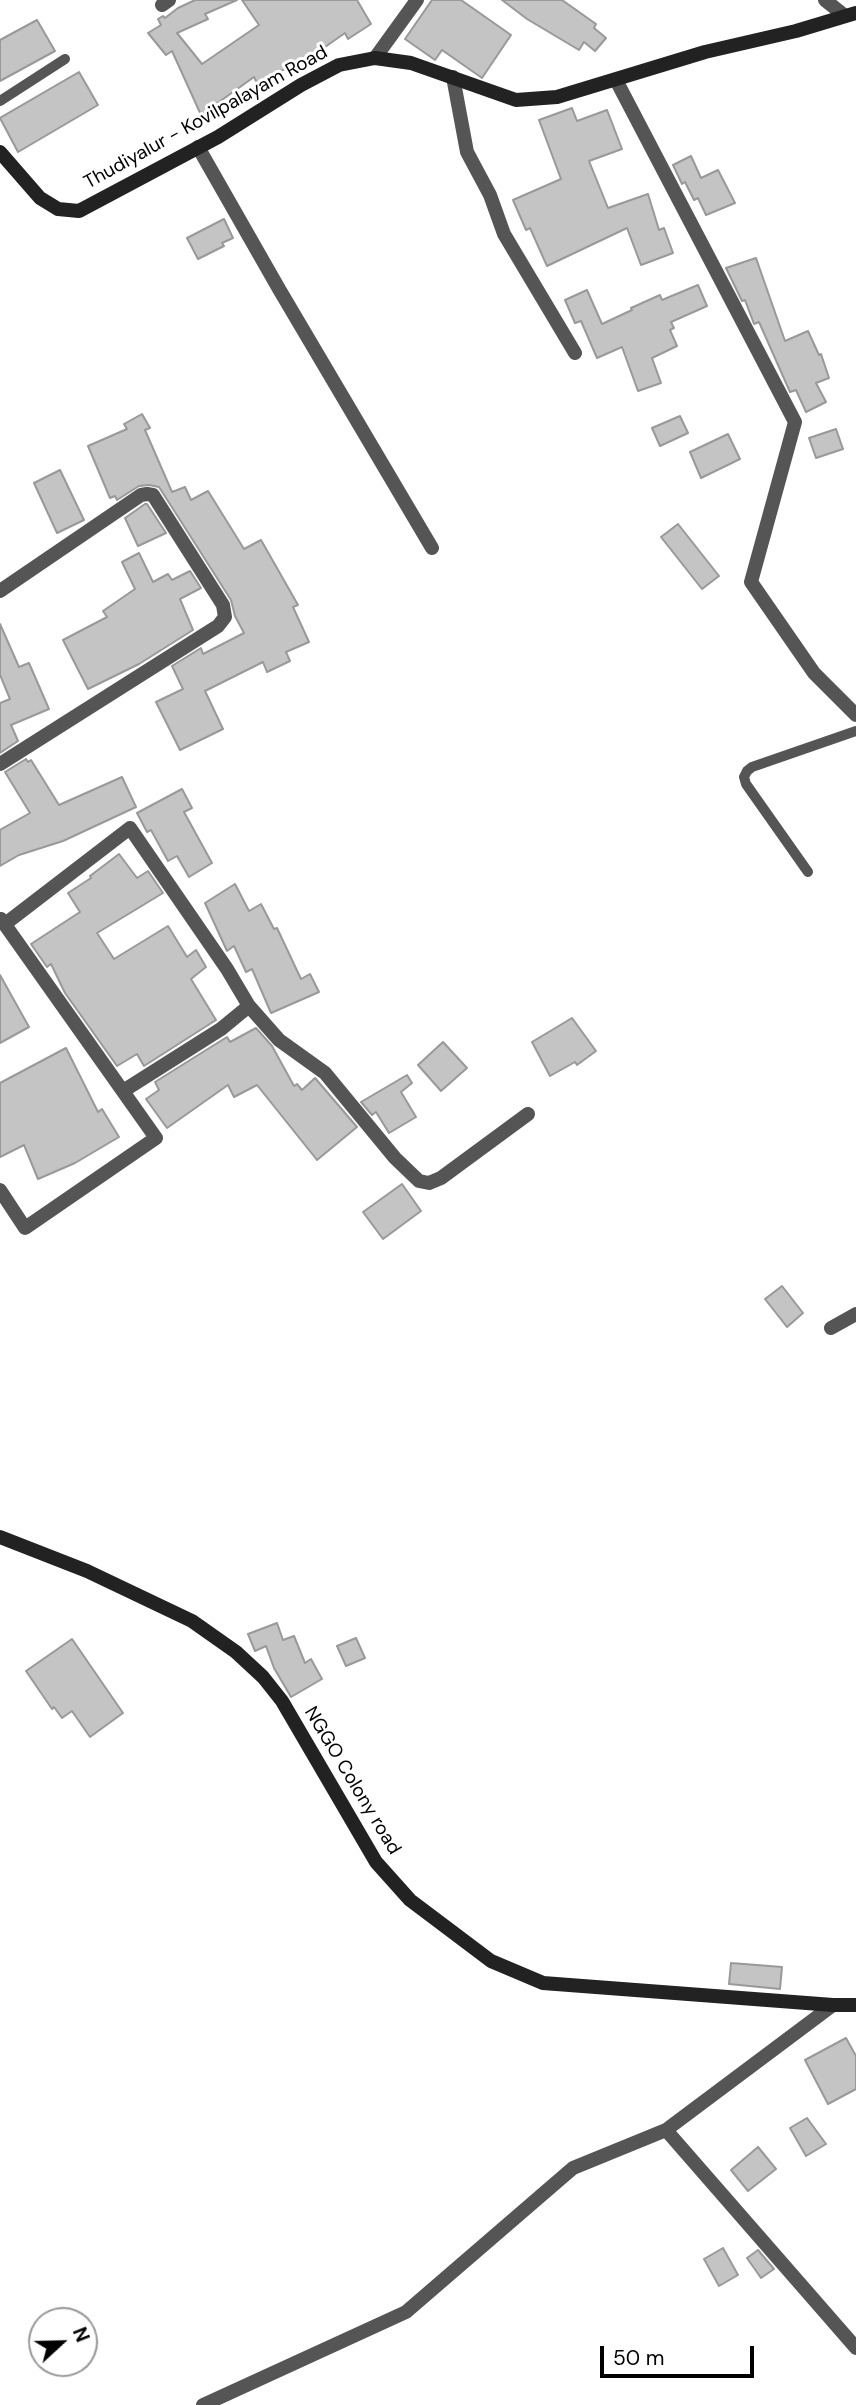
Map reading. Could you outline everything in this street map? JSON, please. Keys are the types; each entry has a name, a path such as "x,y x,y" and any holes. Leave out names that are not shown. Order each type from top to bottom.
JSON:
{"street":[{"path":"376,58 418,0"},
{"path":"825,0 851,15"},
{"name":"Thudiyalur - Kovilpalayam Road","path":"0,152 40,198 58,208 79,211 198,147 339,65 376,58 411,63 516,100 557,97 705,52 851,15"},
{"path":"453,77 467,152 490,195 504,234 575,353"},
{"path":"617,80 795,422 751,582 814,673 856,715"},
{"path":"198,147 432,548"},
{"path":"0,591 141,495 147,494 153,495 223,606 225,617 218,626 0,764"},
{"path":"0,1190 25,1228 156,1138 2,921 130,828 227,969 249,1006 279,1040 325,1073 395,1158 419,1181 429,1183 440,1178 527,1114"},
{"path":"123,1091 221,1029 249,1006"},
{"path":"831,1328 856,1314"},
{"name":"NGGO Colony road","path":"0,1537 87,1571 192,1621 236,1652 263,1677 282,1701 376,1862 410,1900 491,1961 543,1983 834,2006 856,2005"},
{"path":"203,2405 406,2312 573,2168 666,2130 834,2006"},
{"path":"666,2130 856,2348"}],"lane":[{"path":"0,101 65,59"},
{"path":"808,872 746,784 744,777 752,767 856,731"}],"building":[{"path":"195,0 237,0 205,14 208,19 177,33 202,64 259,25 242,0 357,0 371,24 348,39 345,33 295,68 293,65 257,83 254,77 201,115 172,51 166,55 148,33 161,25 158,19 163,16 165,18"},
{"path":"432,0 461,0 511,35 482,78 442,50 435,60 405,39"},
{"path":"502,0 562,0 596,24 594,28 606,38 595,51 584,42 579,50 527,19"},
{"path":"37,20 55,51 0,81 0,40"},
{"path":"79,72 98,105 18,152 0,118"},
{"path":"572,108 577,121 607,110 622,149 589,161 608,208 648,194 659,230 664,228 673,253 641,265 627,228 547,266 530,228 526,230 513,200 561,179 539,120"},
{"path":"691,156 701,178 718,170 735,203 706,215 698,198 694,200 685,182 682,184 673,165"},
{"path":"224,219 233,238 222,243 224,246 198,259 187,238"},
{"path":"756,258 785,341 808,331 819,355 821,354 829,378 816,383 826,402 806,412 796,390 790,392 759,322 754,324 745,300 742,301 726,268"},
{"path":"698,285 707,306 671,322 674,328 670,330 677,346 652,358 661,383 638,391 622,347 597,358 581,321 575,323 565,300 587,290 602,324 660,295 662,300"},
{"path":"142,414 150,428 145,430 172,492 185,487 191,500 208,491 244,549 261,540 298,605 293,607 309,642 286,652 290,661 267,672 263,662 205,691 223,729 180,750 156,702 183,689 172,666 201,648 203,654 244,633 235,616 231,600 159,487 139,486 117,500 115,496 110,498 88,446 127,429 124,424"},
{"path":"680,416 688,433 660,446 652,428"},
{"path":"836,429 843,449 816,458 809,438"},
{"path":"728,434 740,459 701,478 690,452"},
{"path":"60,470 84,520 57,533 34,483"},
{"path":"145,504 166,533 138,546 125,518"},
{"path":"678,524 719,576 702,589 661,537"},
{"path":"139,553 153,582 168,574 172,580 190,571 201,588 180,599 193,630 139,664 88,689 63,640 107,617 103,611 135,589 122,562"},
{"path":"0,624 19,667 29,663 49,709 11,725 18,741 0,753 0,703 10,699 0,675"},
{"path":"26,759 28,762 31,760 59,805 122,777 136,807 63,841 19,855 0,866 0,830 30,813 5,772"},
{"path":"182,789 192,808 184,812 212,863 189,877 177,856 168,861 151,830 147,832 137,813"},
{"path":"119,854 137,878 148,871 163,893 97,933 114,959 168,926 187,957 196,950 206,967 191,979 216,1020 144,1066 137,1054 117,1066 65,993 51,964 47,967 31,944 80,912 68,893"},
{"path":"235,884 249,911 261,904 274,929 277,928 301,979 310,974 319,992 271,1013 252,969 246,972 234,946 227,951 205,903"},
{"path":"0,975 29,1027 0,1043"},
{"path":"572,1018 596,1051 577,1065 575,1062 550,1076 532,1042"},
{"path":"256,1028 272,1046 294,1086 297,1084 302,1090 315,1078 357,1127 317,1160 257,1085 234,1097 228,1085 167,1128 146,1099 159,1090 155,1082 227,1037 230,1042"},
{"path":"443,1042 467,1068 441,1091 418,1065"},
{"path":"66,1048 98,1112 102,1109 119,1137 75,1163 38,1179 24,1145 0,1157 0,1083"},
{"path":"407,1075 412,1083 401,1092 416,1117 389,1133 376,1112 372,1115 361,1102"},
{"path":"402,1184 421,1211 383,1239 363,1212"},
{"path":"782,1286 803,1313 787,1327 765,1299"},
{"path":"277,1623 283,1640 294,1636 305,1663 311,1659 322,1679 291,1697 274,1668 266,1646 255,1651 248,1634"},
{"path":"356,1638 365,1658 346,1666 337,1646"},
{"path":"72,1639 123,1713 90,1737 72,1711 62,1718 54,1707 52,1709 26,1671"},
{"path":"731,1963 782,1967 780,1989 729,1984"},
{"path":"846,2038 856,2056 856,2089 828,2104 805,2060"},
{"path":"807,2118 826,2144 806,2156 790,2128"},
{"path":"758,2147 776,2169 748,2191 731,2170"},
{"path":"723,2248 738,2275 719,2286 704,2259"},
{"path":"758,2250 774,2269 761,2278 747,2258"}]}
